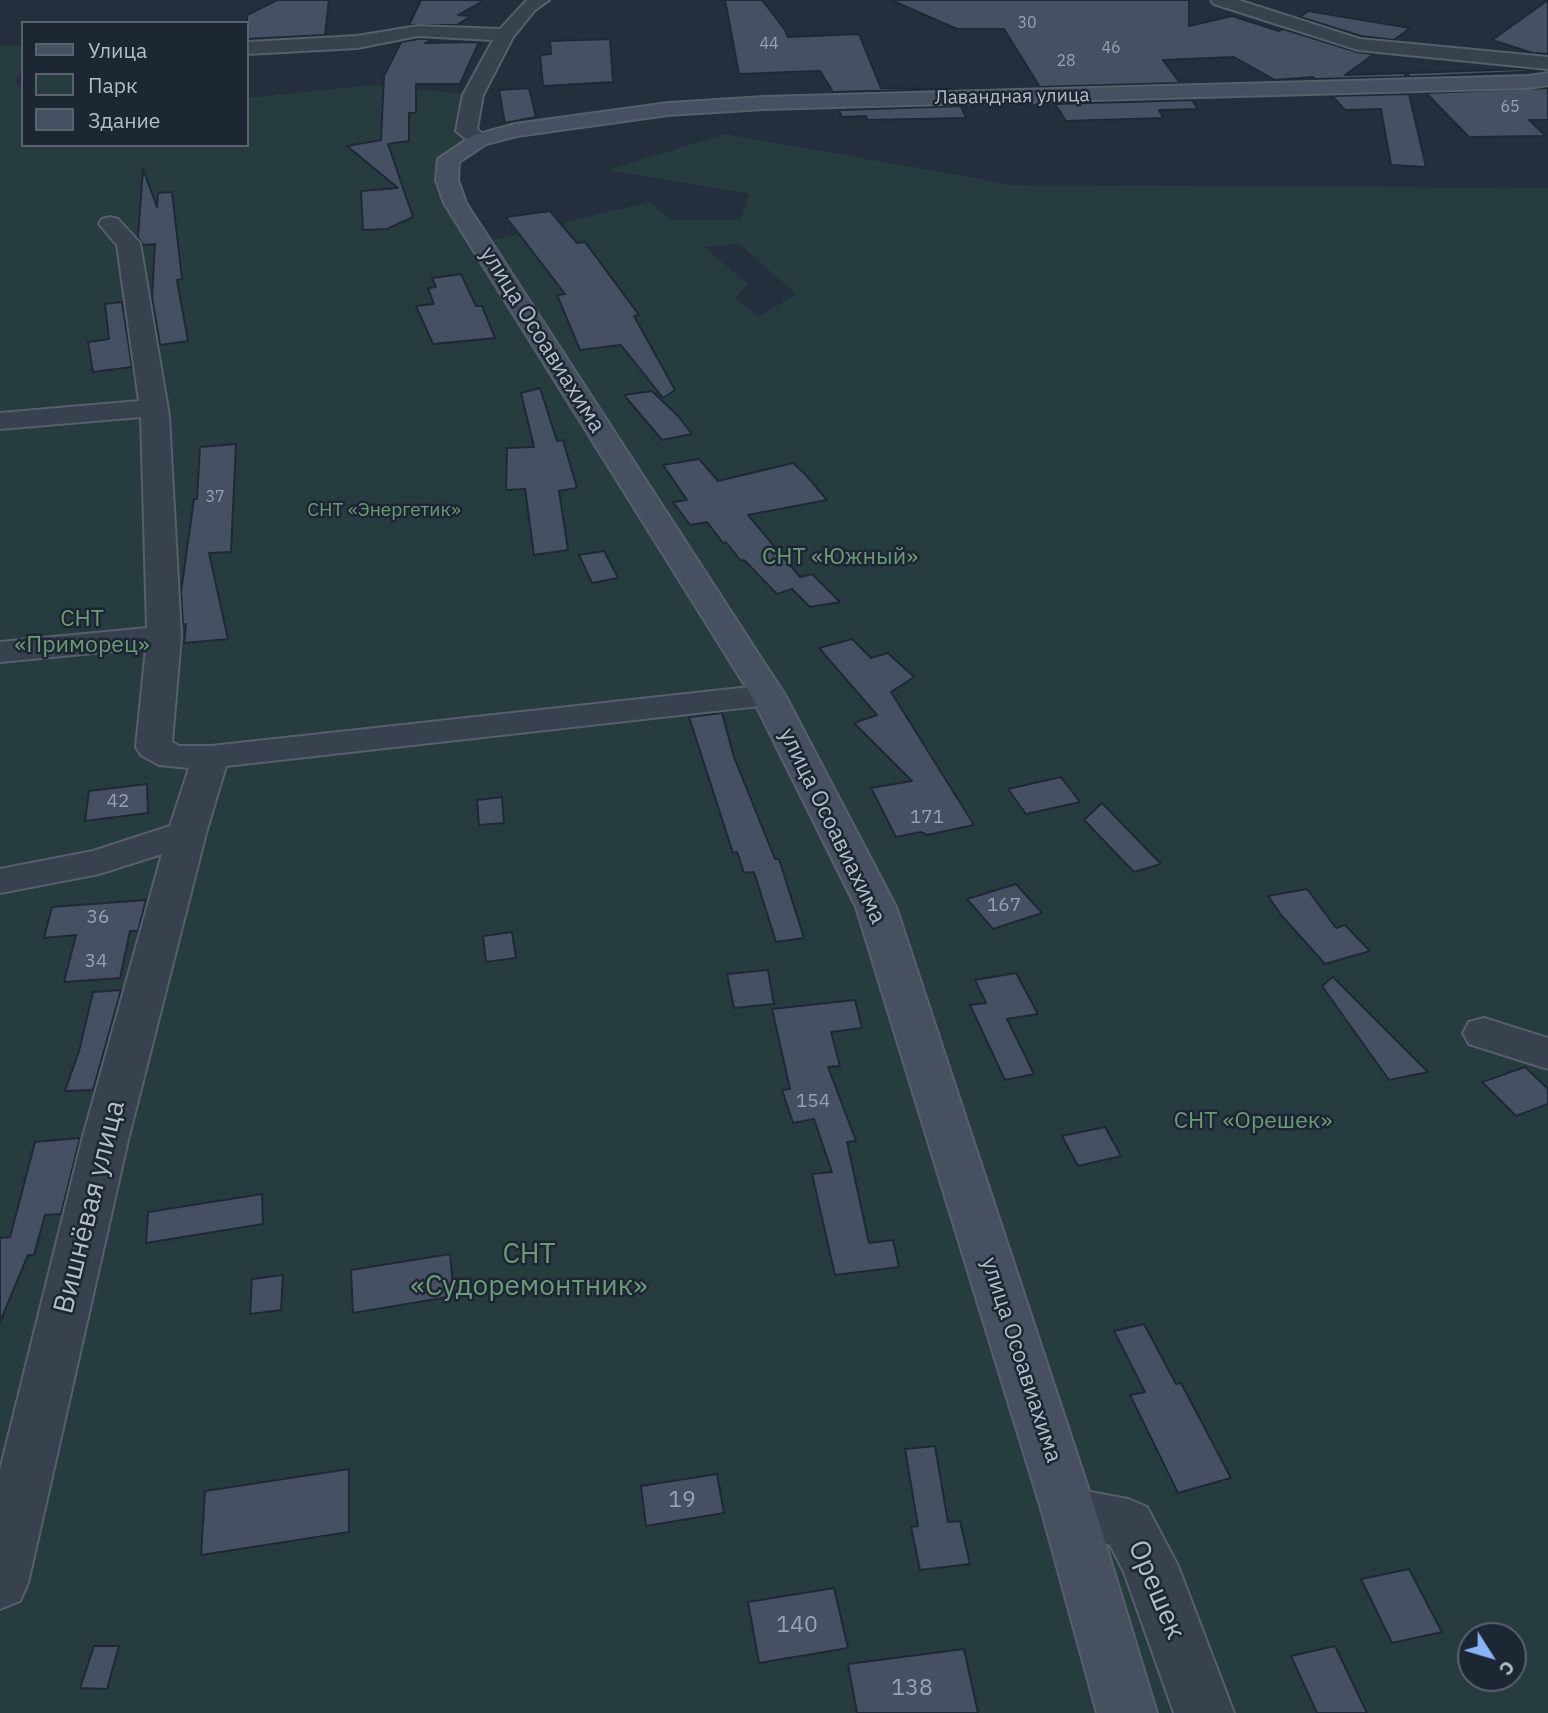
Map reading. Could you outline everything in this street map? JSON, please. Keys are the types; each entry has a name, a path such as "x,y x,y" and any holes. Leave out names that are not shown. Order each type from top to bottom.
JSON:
{"street":[{"path":"479,141 466,131 473,95 505,35 529,6 540,0"},
{"path":"1220,0 1358,44 1533,60 1548,64"},
{"path":"248,48 357,42 418,31 505,35"},
{"name":"Лавандная улица","path":"479,141 548,124 712,106 1405,86 1548,79"},
{"name":"улица Осоавиахима","path":"479,141 449,159 447,180 454,203 768,695 876,907 1069,1512 1127,1713"},
{"path":"110,224 128,243 154,408 164,636 154,747 172,757 211,757 768,695"},
{"path":"0,421 154,408"},
{"path":"0,652 164,636"},
{"name":"Вишнёвая улица","path":"0,1583 105,1140 187,833 211,757"},
{"path":"0,881 99,862 187,833"},
{"path":"1484,1033 1548,1054"},
{"name":"Орешек","path":"1069,1512 1128,1524 1150,1566 1204,1713"}],"green space":[{"path":"0,45 21,46 21,72 15,80 21,88 21,147 248,147 248,98 373,85 473,95 466,130 479,140 449,159 481,243 649,202 671,220 740,220 749,194 608,170 725,134 1013,185 1548,188 1548,1713 0,1713","holes":["739,244 796,294 759,317 735,298 748,284 704,247"]}],"building":[{"path":"277,0 329,0 325,35 248,39 247,15"},
{"path":"421,0 485,0 458,15 471,16 457,25 409,25"},
{"path":"725,0 762,0 788,37 859,34 881,88 953,89 833,92 820,71 739,74"},
{"path":"891,0 1189,0 1189,26 1232,16 1357,52 1374,54 1345,75 1405,73 1405,77 1313,77 1275,80 1234,57 1163,60 1180,83 1040,87 1004,29 957,29"},
{"path":"1548,0 1548,54 1533,53 1492,40"},
{"path":"1308,11 1410,28 1394,40 1361,36 1300,17"},
{"path":"432,39 425,43 479,42 460,84 416,84 416,113 409,113 409,141 388,144 413,217 387,229 363,230 361,191 398,188 347,146 381,140 384,76 401,42"},
{"path":"610,39 613,82 543,86 540,55 551,54 550,41"},
{"path":"1522,69 1543,71 1410,77 1407,73"},
{"path":"529,88 536,117 505,123 499,90"},
{"path":"1548,88 1548,120 1529,120 1546,136 1469,137 1426,93"},
{"path":"1409,94 1426,167 1391,165 1381,109 1345,110 1332,96"},
{"path":"1192,100 1198,109 1159,110 1163,118 1066,121 1055,104"},
{"path":"961,106 966,118 868,120 866,116 842,117 839,110"},
{"path":"143,169 157,207 158,193 172,192 182,279 177,280 188,341 160,345 152,297 155,244 143,245 138,237"},
{"path":"550,211 577,243 585,242 639,315 634,316 675,390 663,398 621,345 580,350 557,295 565,294 506,217"},
{"path":"461,274 476,306 482,306 495,338 433,344 416,306 434,304 428,288 436,287 432,278"},
{"path":"122,302 132,367 93,372 88,342 109,339 105,304"},
{"path":"540,388 557,441 563,440 577,488 559,491 568,550 534,555 525,489 506,490 507,448 534,447 521,393"},
{"path":"652,391 692,434 662,440 624,395"},
{"path":"236,444 231,552 209,553 228,639 184,643 186,624 183,625 181,592 194,499 197,499 200,447"},
{"path":"699,459 718,481 793,463 805,474 827,500 748,515 800,577 812,574 840,602 810,607 792,589 777,594 744,560 741,561 726,542 723,543 707,522 690,525 673,502 687,500 663,465"},
{"path":"604,551 618,578 592,583 579,555"},
{"path":"852,639 871,658 888,653 914,677 891,692 974,825 927,835 921,832 896,837 871,788 912,781 854,723 877,715 819,648"},
{"path":"722,713 734,757 775,859 779,859 804,938 776,942 754,872 744,873 737,852 733,853 689,717"},
{"path":"1061,777 1080,802 1026,814 1008,789"},
{"path":"147,784 148,813 85,821 89,791"},
{"path":"502,797 504,823 479,825 477,800"},
{"path":"1102,803 1161,864 1134,872 1084,820"},
{"path":"1016,884 1042,913 993,929 967,899"},
{"path":"1307,889 1336,928 1345,925 1370,951 1325,964 1282,916 1268,896"},
{"path":"146,900 138,931 130,931 120,978 64,982 76,935 44,938 52,907"},
{"path":"512,932 516,958 486,962 483,936"},
{"path":"768,970 774,1004 734,1008 727,974"},
{"path":"1016,973 1038,1014 1007,1019 1034,1074 1005,1080 970,1005 986,1003 975,980"},
{"path":"1333,977 1428,1072 1389,1080 1322,986"},
{"path":"121,990 93,1090 65,1091 79,1051 93,992"},
{"path":"855,1000 862,1028 831,1032 840,1066 828,1067 856,1141 847,1142 869,1243 893,1240 899,1267 835,1275 812,1174 832,1172 814,1119 793,1123 782,1090 790,1089 772,1009"},
{"path":"1525,1067 1548,1089 1548,1104 1516,1116 1482,1082"},
{"path":"1105,1127 1121,1156 1078,1166 1062,1136"},
{"path":"80,1138 61,1214 45,1215 34,1255 28,1255 0,1322 0,1238 10,1237 35,1142"},
{"path":"262,1194 263,1224 146,1243 148,1212"},
{"path":"450,1254 454,1296 353,1313 351,1270"},
{"path":"283,1275 281,1310 250,1314 252,1279"},
{"path":"1144,1324 1176,1384 1181,1383 1231,1478 1178,1493 1130,1395 1145,1392 1114,1331"},
{"path":"935,1446 948,1522 960,1521 970,1564 920,1570 911,1527 918,1526 905,1449"},
{"path":"349,1469 349,1532 201,1555 205,1491"},
{"path":"717,1474 724,1513 646,1526 641,1486"},
{"path":"1409,1569 1442,1632 1392,1643 1361,1579"},
{"path":"834,1588 848,1648 759,1663 748,1602"},
{"path":"94,1646 119,1646 107,1689 80,1688"},
{"path":"1335,1646 1367,1713 1317,1713 1291,1656"},
{"path":"964,1649 978,1713 857,1713 848,1664"}],"park label":[{"name":"СНТ «Энергетик»","path":"384,511"},
{"name":"СНТ «Южный»","path":"840,557"},
{"name":"СНТ «Приморец»","path":"82,632"},
{"name":"СНТ «Орешек»","path":"1253,1121"},
{"name":"СНТ «Судоремонтник»","path":"529,1271"}]}
